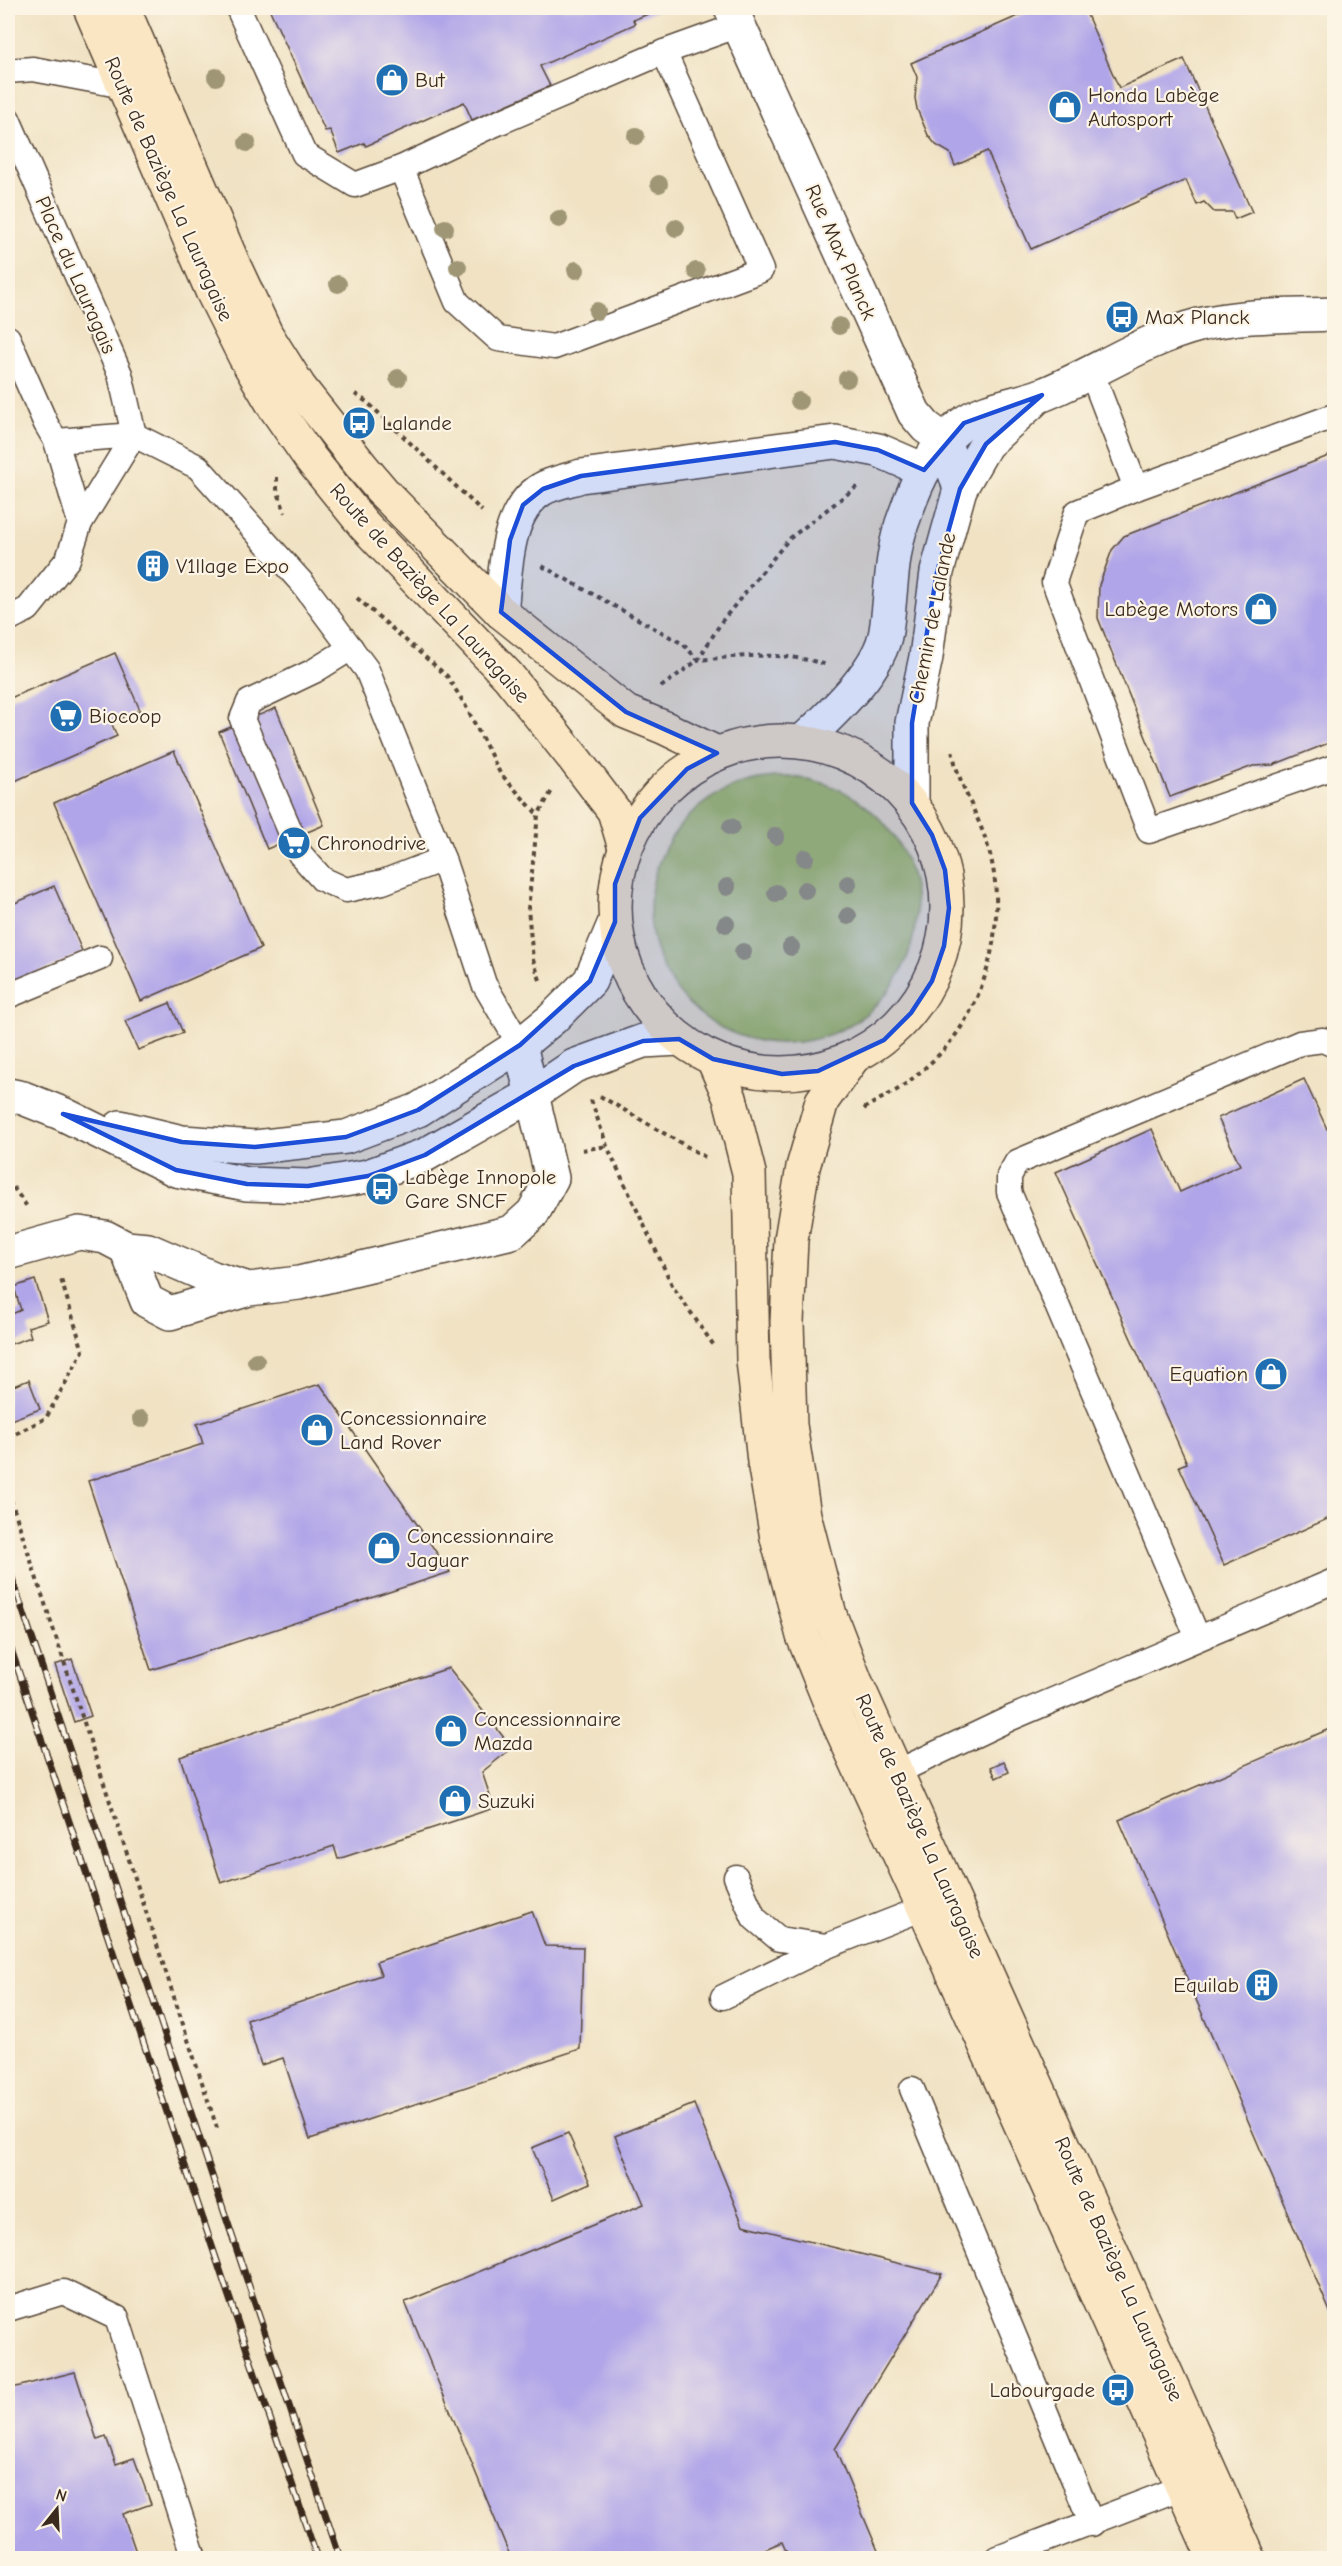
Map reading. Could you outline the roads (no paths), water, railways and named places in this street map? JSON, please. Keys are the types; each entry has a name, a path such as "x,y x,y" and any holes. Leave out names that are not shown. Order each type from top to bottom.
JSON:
{"main road":[{"name":"Route de Baziège La Lauragaise","path":"90,8 212,291 245,357 274,406 310,458 364,525 508,676 569,752 614,811 625,848"},
{"name":"Route de Baziège La Lauragaise","path":"123,8 236,270 266,334 300,388 385,494 501,612 626,712 717,753"},
{"path":"773,740 802,742 833,749 863,761 889,780 912,803 932,835 945,870 949,908 944,946 932,981 911,1013 884,1040 852,1059 818,1071 782,1074 747,1071 713,1059 679,1039 654,1015 635,987 621,956 615,922 615,884 625,848 640,818 661,791 687,769 717,753 744,744 773,740"},
{"name":"Route de Baziège La Lauragaise","path":"713,1059 730,1098 749,1173 753,1359 764,1462 777,1538 808,1647 837,1720 924,1908 1214,2559"},
{"name":"Route de Baziège La Lauragaise","path":"852,1059 822,1101 801,1177 791,1240 787,1322 790,1425 804,1515 830,1615 855,1680 1249,2559"}],"street":[{"name":"Rue Max Planck","path":"735,16 914,413 926,427 944,440"},
{"name":"Chemin de Lalande","path":"802,742 834,710 875,659 886,633 892,560 904,517 924,470 944,440 964,423 993,409 1042,395 1150,343 1197,326 1245,316 1335,314"},
{"name":"Chemin de Lalande","path":"912,803 912,723 926,657 937,572 960,489 986,444 1011,419 1042,395"},
{"path":"944,440 960,489"},
{"path":"501,612 510,540 523,505 543,489 581,476 835,442 878,450 924,470"},
{"path":"63,1114 182,1142 255,1147 346,1137 418,1110 520,1045 552,1020 590,981 615,922"},
{"path":"8,1095 23,1098 63,1114 176,1170 247,1184 308,1186 368,1176 425,1155 531,1095 574,1066 643,1041 679,1039"},
{"path":"126,1248 147,1301 170,1313 249,1289 299,1283 512,1232 533,1213 552,1178 520,1045"},
{"path":"8,1254 42,1228 79,1233 105,1237 126,1248 148,1250 213,1278 249,1289"}],"lane":[{"path":"238,8 304,154 355,185 401,168 486,128 664,52 735,16"},
{"path":"401,168 457,302 498,339 554,347 761,270 664,52"},
{"path":"8,71 33,69 124,86"},
{"name":"Place du Lauragais","path":"8,119 120,374 134,435"},
{"path":"8,338 56,441 80,523"},
{"path":"1091,371 1136,488"},
{"path":"1335,416 1136,488 1077,512 1054,582 1149,831 1335,767"},
{"path":"8,619 28,609 68,559 80,523 134,435"},
{"path":"56,441 134,435 198,467 303,584 367,670 443,860 484,984 520,1045"},
{"path":"351,648 314,671 249,702 242,719 273,792 300,854 322,879 346,890 383,882 443,860"},
{"path":"8,996 100,958"},
{"path":"1198,1638 1009,1192 1009,1176 1017,1162 1300,1043 1323,1040 1335,1046"},
{"path":"897,1772 1011,1718 1335,1581"},
{"path":"736,1877 754,1918 778,1939 826,1946"},
{"path":"723,1997 826,1946 924,1908"},
{"path":"912,2089 1092,2524"},
{"path":"8,2309 63,2292 117,2318 194,2559"},
{"path":"998,2559 1183,2487"}],"railway":[{"path":"8,1566 340,2558"},
{"path":"8,1640 317,2558"}],"place":[{"name":"But","path":"392,80"},
{"name":"Honda Labège Autosport","path":"1065,107"},
{"name":"Max Planck","path":"1122,317"},
{"name":"Lalande","path":"359,423"},
{"name":"V1llage Expo","path":"153,566"},
{"name":"Labège Motors","path":"1261,609"},
{"name":"Biocoop","path":"66,716"},
{"name":"Chronodrive","path":"294,843"},
{"name":"Labège Innopole Gare SNCF","path":"382,1189"},
{"name":"Equation","path":"1271,1374"},
{"name":"Concessionnaire Land Rover","path":"317,1430"},
{"name":"Concessionnaire Jaguar","path":"384,1548"},
{"name":"Concessionnaire Mazda","path":"451,1731"},
{"name":"Suzuki","path":"455,1801"},
{"name":"Equilab","path":"1262,1985"},
{"name":"Labourgade","path":"1118,2390"}]}
